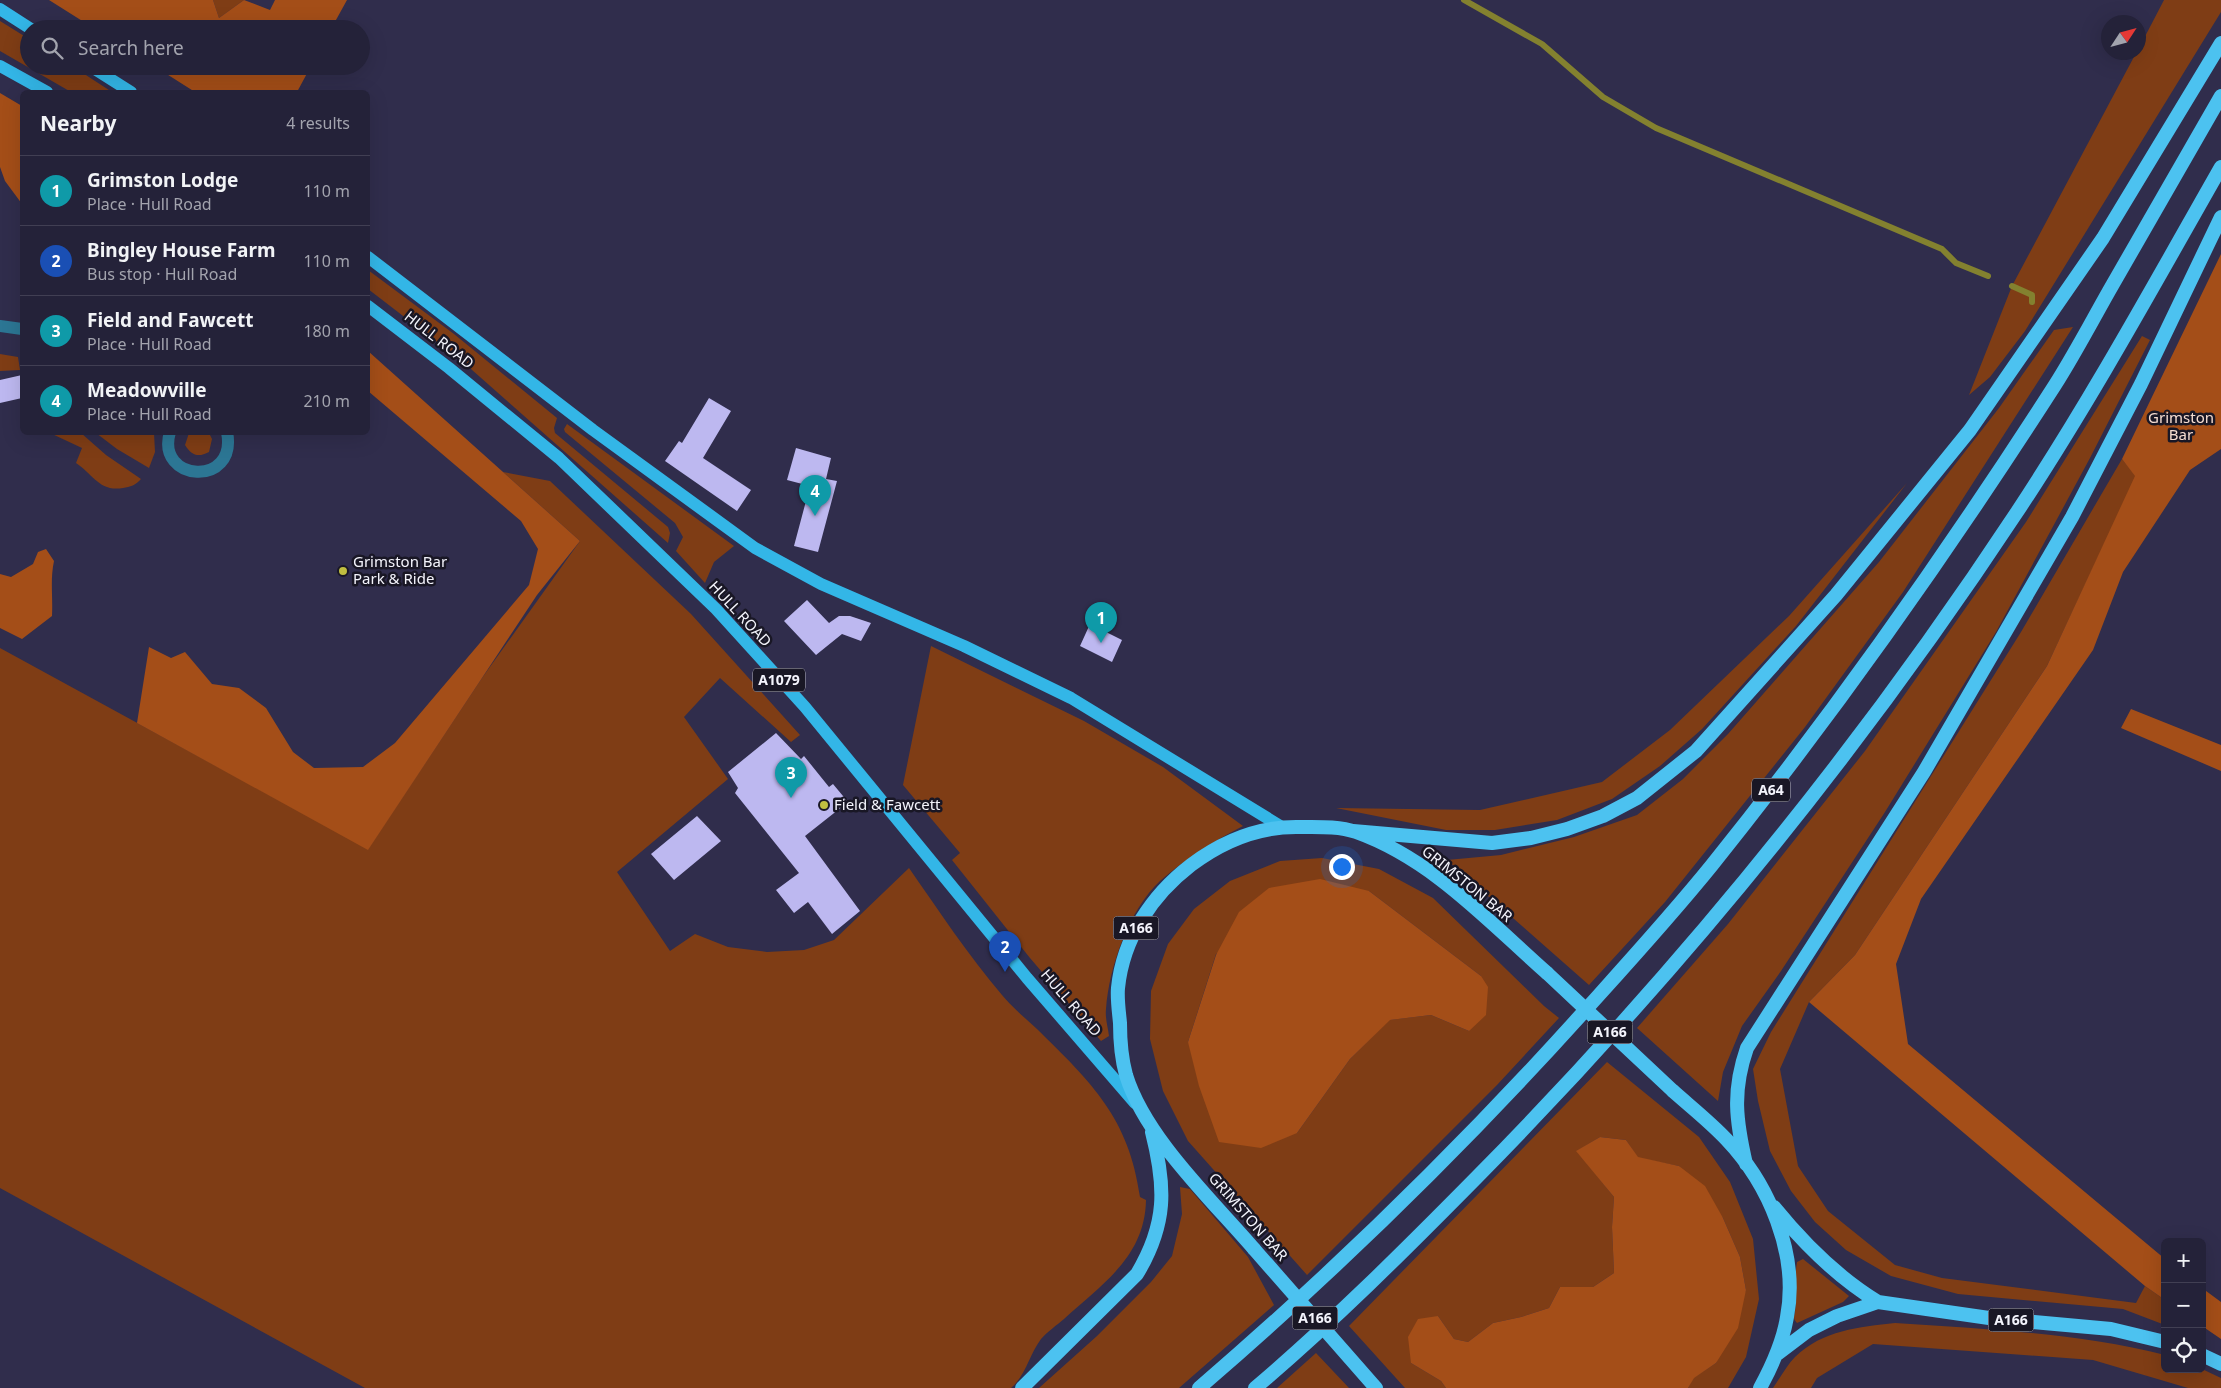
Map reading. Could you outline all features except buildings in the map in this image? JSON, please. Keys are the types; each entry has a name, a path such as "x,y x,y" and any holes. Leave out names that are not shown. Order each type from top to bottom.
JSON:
{"highway":[{"path":"1353,831 1492,843 1531,838 1567,830 1604,816 1637,798 1696,751 1836,596 1970,430 2103,238 2221,43"},
{"name":"A64","path":"1200,1388 1268,1329 1416,1190 1511,1092 1635,955 1716,860 1793,761 1914,596 2058,381 2221,96"},
{"name":"A64","path":"1256,1388 1431,1224 1533,1120 1656,986 1823,782 1951,610 2019,510 2089,398 2221,167"},
{"path":"1746,1164 1739,1135 1736,1095 1738,1072 1747,1048 1924,772 2072,517 2141,384 2221,218"},
{"name":"GRIMSTON BAR","path":"1376,1388 1152,1129 1138,1106 1121,1052 1118,989 1124,956 1137,924 1155,898 1175,877 1201,857 1238,838 1282,827 1320,827 1353,831 1390,846 1424,865 1547,973 1672,1091 1726,1139 1746,1164 1768,1199 1784,1247 1788,1277 1788,1317 1776,1355 1760,1388"},
{"path":"1022,1388 1137,1274 1148,1255 1156,1238 1161,1214 1163,1188 1152,1129"},
{"name":"A166","path":"1768,1199 1820,1258 1861,1292 1878,1302 1989,1318 2111,1329 2161,1341"},
{"name":"A166","path":"1776,1355 1809,1330 1837,1316 1878,1302"},
{"path":"2206,1357 2221,1364"}],"main road":[{"path":"0,9 20,22"},
{"path":"0,66 43,90"},
{"path":"104,75 128,90"},
{"name":"HULL ROAD","path":"370,259 616,447 755,548 820,584 964,646 1071,698 1282,827"},
{"name":"HULL ROAD","path":"370,308 449,368 559,458 716,609 805,707 1027,978 1138,1106"}],"street":[{"path":"0,326 20,330"},
{"path":"170,435 169,448 172,457 187,471 197,473 217,467 224,459 228,451 226,435"}],"shaded area":[{"path":"213,0 244,0 219,18"},
{"path":"2164,0 2221,0 2221,12 2025,331 1990,377 1969,395 2012,286 2132,60 2146,60 2146,35"},
{"path":"0,21 20,33 20,63 0,51"},
{"path":"42,75 86,75 109,90 68,90"},
{"path":"370,271 454,334 557,418 554,428 555,433 668,527 670,533 668,543 463,362 370,291"},
{"path":"2073,327 1903,592 1805,727 1665,902 1589,985 1447,860 1501,855 1574,837 1637,815 1683,779 1728,734 1879,562 1999,408 2054,330"},
{"path":"2142,336 2150,340 2090,458 1996,632 1885,812 1781,971 1742,1026 1723,1072 1718,1101 1637,1028 1728,924 1865,751 2026,522"},
{"path":"0,354 18,357 20,370 0,371"},
{"path":"567,424 734,546 714,562 705,583 676,551 683,537 675,523 565,432 564,429"},
{"path":"54,435 83,435 106,455 141,479 133,485 123,488 115,489 102,485 76,463 82,448"},
{"path":"99,435 154,435 155,452 149,468 117,449"},
{"path":"188,435 210,435 212,439 209,452 205,454 195,454 185,445"},
{"path":"2122,459 2136,476 2047,666 1855,955 1809,1002 1780,1069 1798,1166 1828,1211 1895,1265 1942,1278 2136,1303 2145,1286 2161,1297 2161,1323 2123,1309 1958,1294 1891,1276 1846,1250 1815,1222 1791,1191 1770,1151 1758,1101 1753,1069 1771,1032 2021,632"},
{"path":"503,472 550,481 691,614 800,735 791,742 720,678 684,717 728,779 617,872 670,951 695,934 728,947 767,952 804,950 834,940 909,868 989,980 1010,1004 1075,1067 1091,1085 1117,1123 1135,1169 1140,1197 1146,1200 1144,1220 1138,1238 1119,1268 1041,1339 1024,1371 1011,1388 365,1388 0,1188 0,648 368,849 482,678 580,541"},
{"path":"1907,483 1796,626 1702,729 1660,766 1612,799 1557,820 1495,830 1446,830 1336,808 1480,810 1602,782 1670,730 1789,616"},
{"path":"931,646 1084,721 1163,767 1243,826 1179,865 1160,881 1139,907 1123,940 1111,975 1106,1009 1109,1036 1101,1041 1030,958 952,860 960,853 903,785"},
{"path":"1322,858 1379,869 1433,898 1544,1006 1559,1018 1497,1085 1307,1275 1188,1141 1163,1091 1150,1039 1151,991 1168,944 1194,909 1230,881 1280,861","holes":["1369,891 1481,976 1469,1031 1431,1015 1389,1020 1350,1059 1297,1133 1188,1042 1216,954"]},
{"path":"1607,1062 1699,1137 1730,1182 1753,1239 1759,1299 1746,1357 1728,1388 1688,1388 1693,1378 1716,1363 1746,1290 1740,1257 1723,1218 1679,1166 1638,1158 1626,1140 1600,1137 1577,1151 1614,1197 1612,1227 1614,1273 1593,1287 1560,1287 1549,1308 1493,1323 1468,1342 1454,1339 1438,1316 1411,1363 1441,1381 1446,1388 1405,1388 1349,1326"},
{"path":"1180,1187 1190,1189 1248,1257 1274,1305 1179,1388 1039,1388 1097,1336 1151,1282 1172,1256 1182,1214"},
{"path":"1803,1259 1849,1296 1843,1302 1797,1323 1794,1318 1796,1306 1796,1268 1797,1262"},
{"path":"1895,1323 1963,1327 2031,1333 2098,1342 2161,1354 2161,1373 2206,1373 2206,1371 2221,1378 2221,1388 2188,1388 2093,1360 1873,1344 1817,1378 1811,1388 1773,1388 1795,1357 1806,1348 1829,1335 1868,1326"},
{"path":"1316,1353 1349,1388 1277,1388"}],"green space":[{"path":"49,0 213,0 219,18 244,0 270,10 275,0 347,0 336,20 81,20"},
{"path":"168,75 306,75 298,90 192,90"},
{"path":"0,93 20,105 20,201 5,181 0,167"},
{"name":"Grimston Bar","path":"2221,254 2221,449 2190,470 2123,572 2093,650 1921,899 1896,964 1908,1044 2161,1256 2161,1297 2145,1286 1809,1002 1855,955 2047,666 2135,476 2122,459"},
{"path":"370,353 580,541 537,595 368,850 137,723 149,647 171,658 185,652 212,684 239,688 266,708 293,752 314,768 363,767 395,743 529,585 538,549 521,521 370,393"},
{"path":"46,549 54,561 52,616 22,639 0,628 0,574 11,577 33,564 38,552"},
{"path":"2131,709 2221,745 2221,771 2121,728"},
{"path":"1320,879 1369,891 1481,976 1488,987 1486,1015 1469,1031 1431,1015 1390,1020 1350,1059 1297,1133 1261,1148 1219,1142 1199,1086 1188,1042 1216,955 1239,912 1269,888"},
{"path":"1600,1137 1626,1140 1638,1157 1679,1166 1705,1186 1723,1218 1740,1257 1746,1290 1738,1328 1716,1363 1694,1378 1688,1388 1446,1388 1441,1381 1411,1363 1408,1337 1418,1319 1438,1316 1454,1339 1468,1342 1493,1323 1549,1308 1560,1287 1593,1287 1614,1273 1612,1227 1614,1197 1576,1151"},
{"path":"2206,1291 2221,1302 2221,1339 2206,1329"}],"waterway":[{"path":"1464,0 1542,44 1603,97 1656,128 1942,249 1956,263 1988,276"},
{"path":"2012,286 2032,295 2032,302"}],"place":[{"name":"Meadowville","path":"815,516"},
{"name":"Grimston Bar Park & Ride","path":"343,571"},
{"name":"Grimston Lodge","path":"1101,643"},
{"name":"Field and Fawcett","path":"791,798"},
{"name":"Field & Fawcett","path":"824,805"},
{"name":"Bingley House Farm","path":"1005,972"}]}
